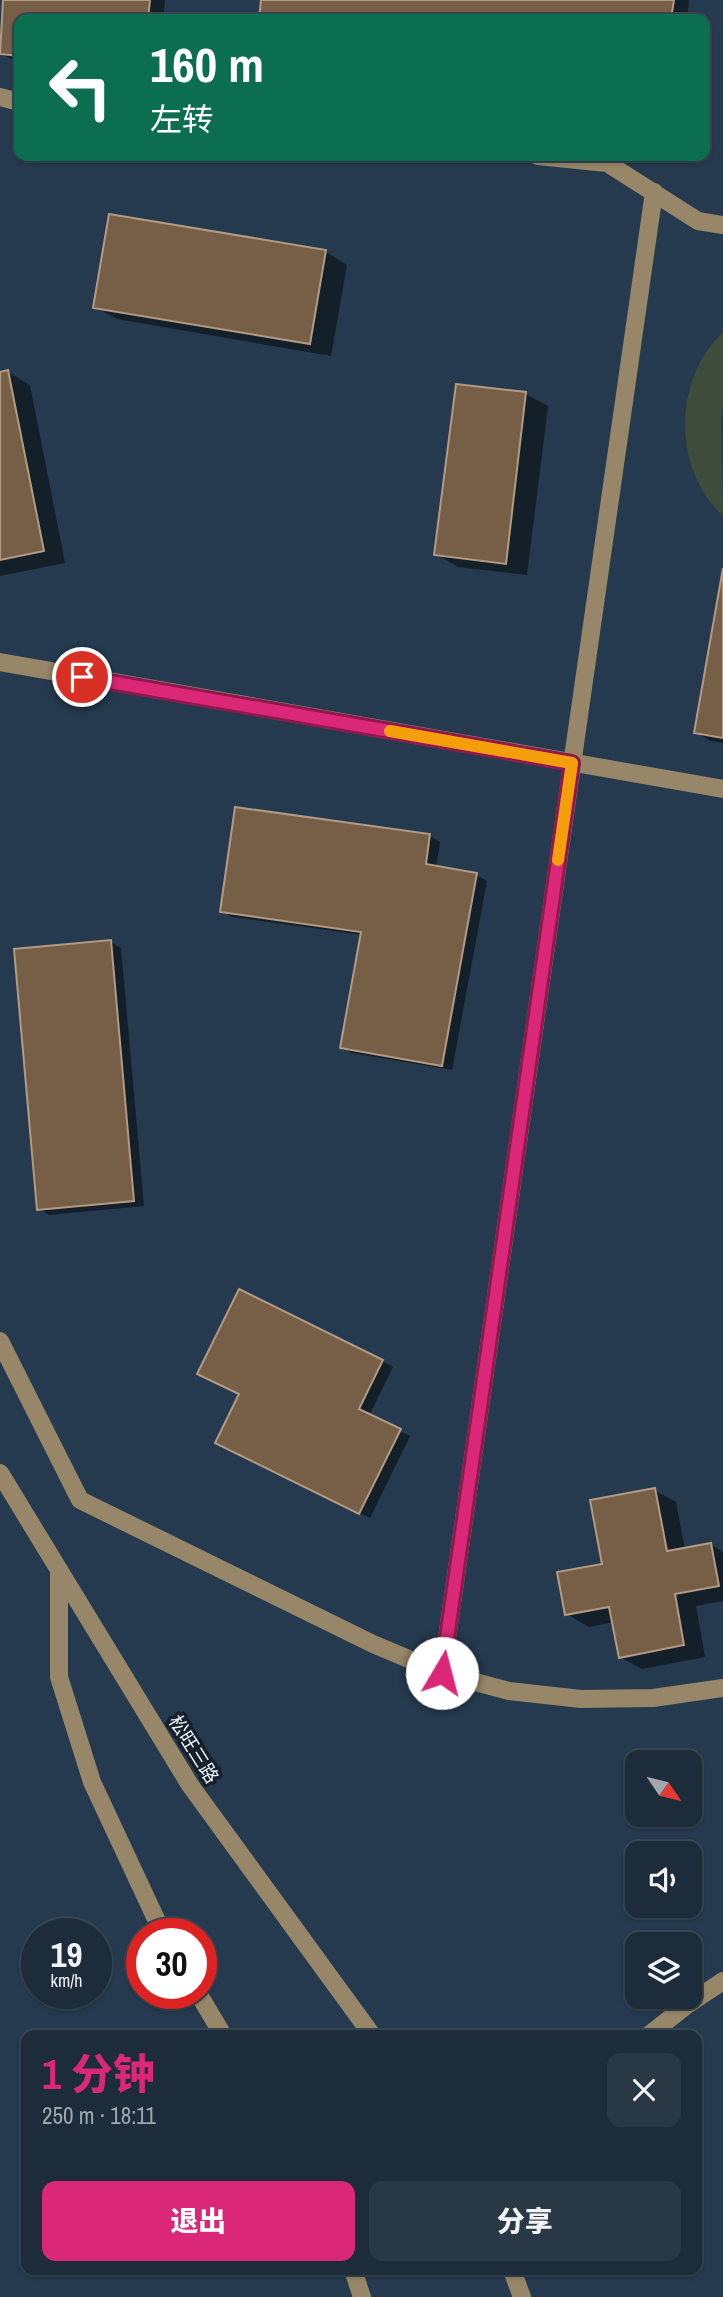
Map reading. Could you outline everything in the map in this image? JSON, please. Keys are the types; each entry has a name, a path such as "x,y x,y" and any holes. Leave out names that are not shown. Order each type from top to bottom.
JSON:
{"street":[{"path":"587,161 607,163 698,221 723,225"},
{"path":"442,1673 654,192"},
{"path":"0,662 723,789"},
{"path":"0,1341 80,1500 373,1644 442,1673 509,1691 581,1699 653,1698 723,1688"},
{"name":"松旺三路","path":"0,1473 190,1785 368,2030"},
{"path":"59,1570 59,1677 92,1782 156,1918"},
{"path":"655,2030 723,1981"},
{"path":"208,2009 220,2030"},
{"path":"355,2275 362,2297"},
{"path":"514,2275 522,2297"}],"green space":[{"path":"723,332 723,516 706,496 694,474 687,449 685,424 695,374 707,352"}],"building":[{"path":"3,0 150,0 149,14 14,14 14,55 0,54"},
{"path":"261,0 674,0 672,14 260,14"},
{"path":"109,214 326,250 310,344 93,308"},
{"path":"8,370 44,551 0,560 0,372"},
{"path":"456,384 526,392 506,564 434,555"},
{"path":"723,568 723,738 694,733"},
{"path":"235,807 430,834 426,864 477,873 442,1066 340,1048 361,932 220,912"},
{"path":"111,940 134,1201 37,1210 14,949"},
{"path":"239,1289 383,1360 359,1409 401,1429 359,1514 215,1443 239,1394 197,1374"},
{"path":"655,1488 667,1551 711,1543 719,1586 675,1594 684,1645 619,1658 609,1607 565,1615 557,1572 602,1564 590,1500"}],"slow traffic":[{"path":"390,731 572,763 558,860"}],"route":[{"path":"82,677 572,763 442,1673"}]}
